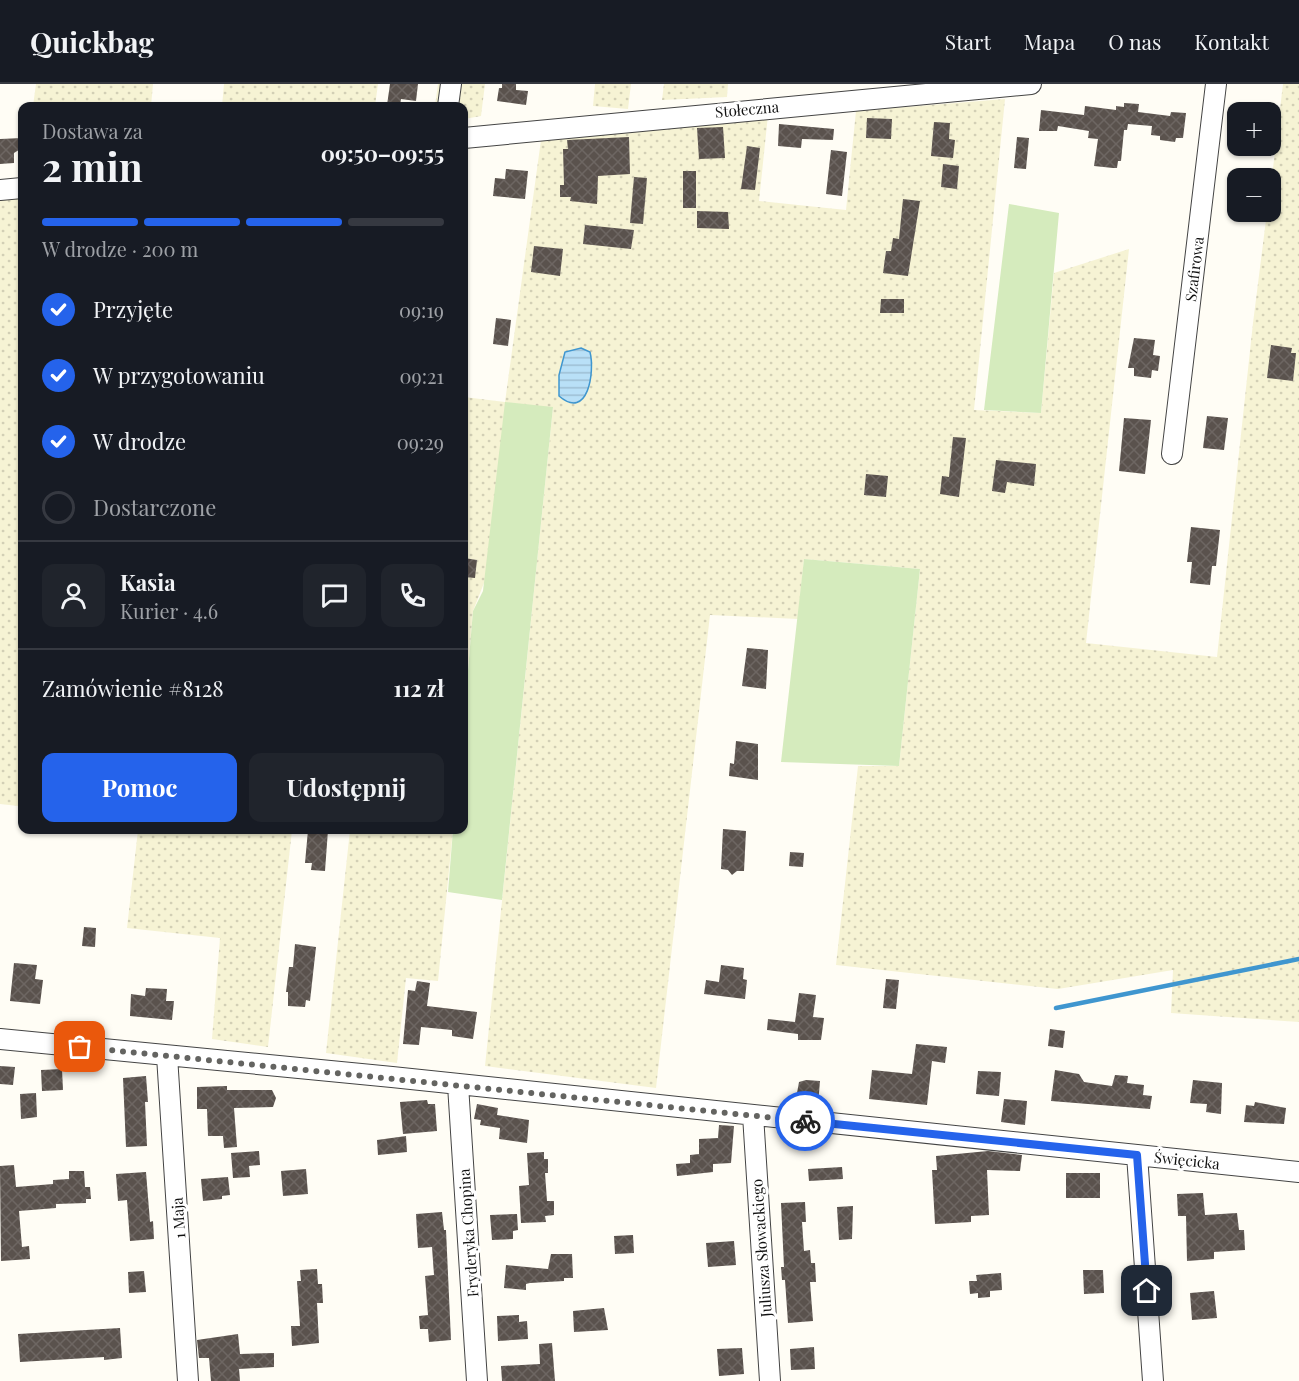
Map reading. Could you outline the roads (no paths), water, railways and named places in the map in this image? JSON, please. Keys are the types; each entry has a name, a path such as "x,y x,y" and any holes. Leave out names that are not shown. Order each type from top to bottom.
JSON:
{"street":[{"path":"449,102 451,84"},
{"name":"Stołeczna","path":"468,138 1031,84"},
{"name":"Szafirowa","path":"1172,454 1216,84"},
{"path":"0,190 18,188"},
{"name":"Święcicka","path":"0,1039 1299,1172"},
{"name":"1 Maja","path":"167,1056 188,1381"},
{"name":"Fryderyka Chopina","path":"458,1085 477,1381"},
{"name":"Juliusza Słowackiego","path":"753,1115 770,1381"},
{"path":"1137,1155 1153,1381"}],"water":[{"path":"581,348 590,352 590,381 583,398 577,402 569,402 559,396 559,375 565,352"}],"waterway":[{"path":"1056,1008 1299,959"}]}
